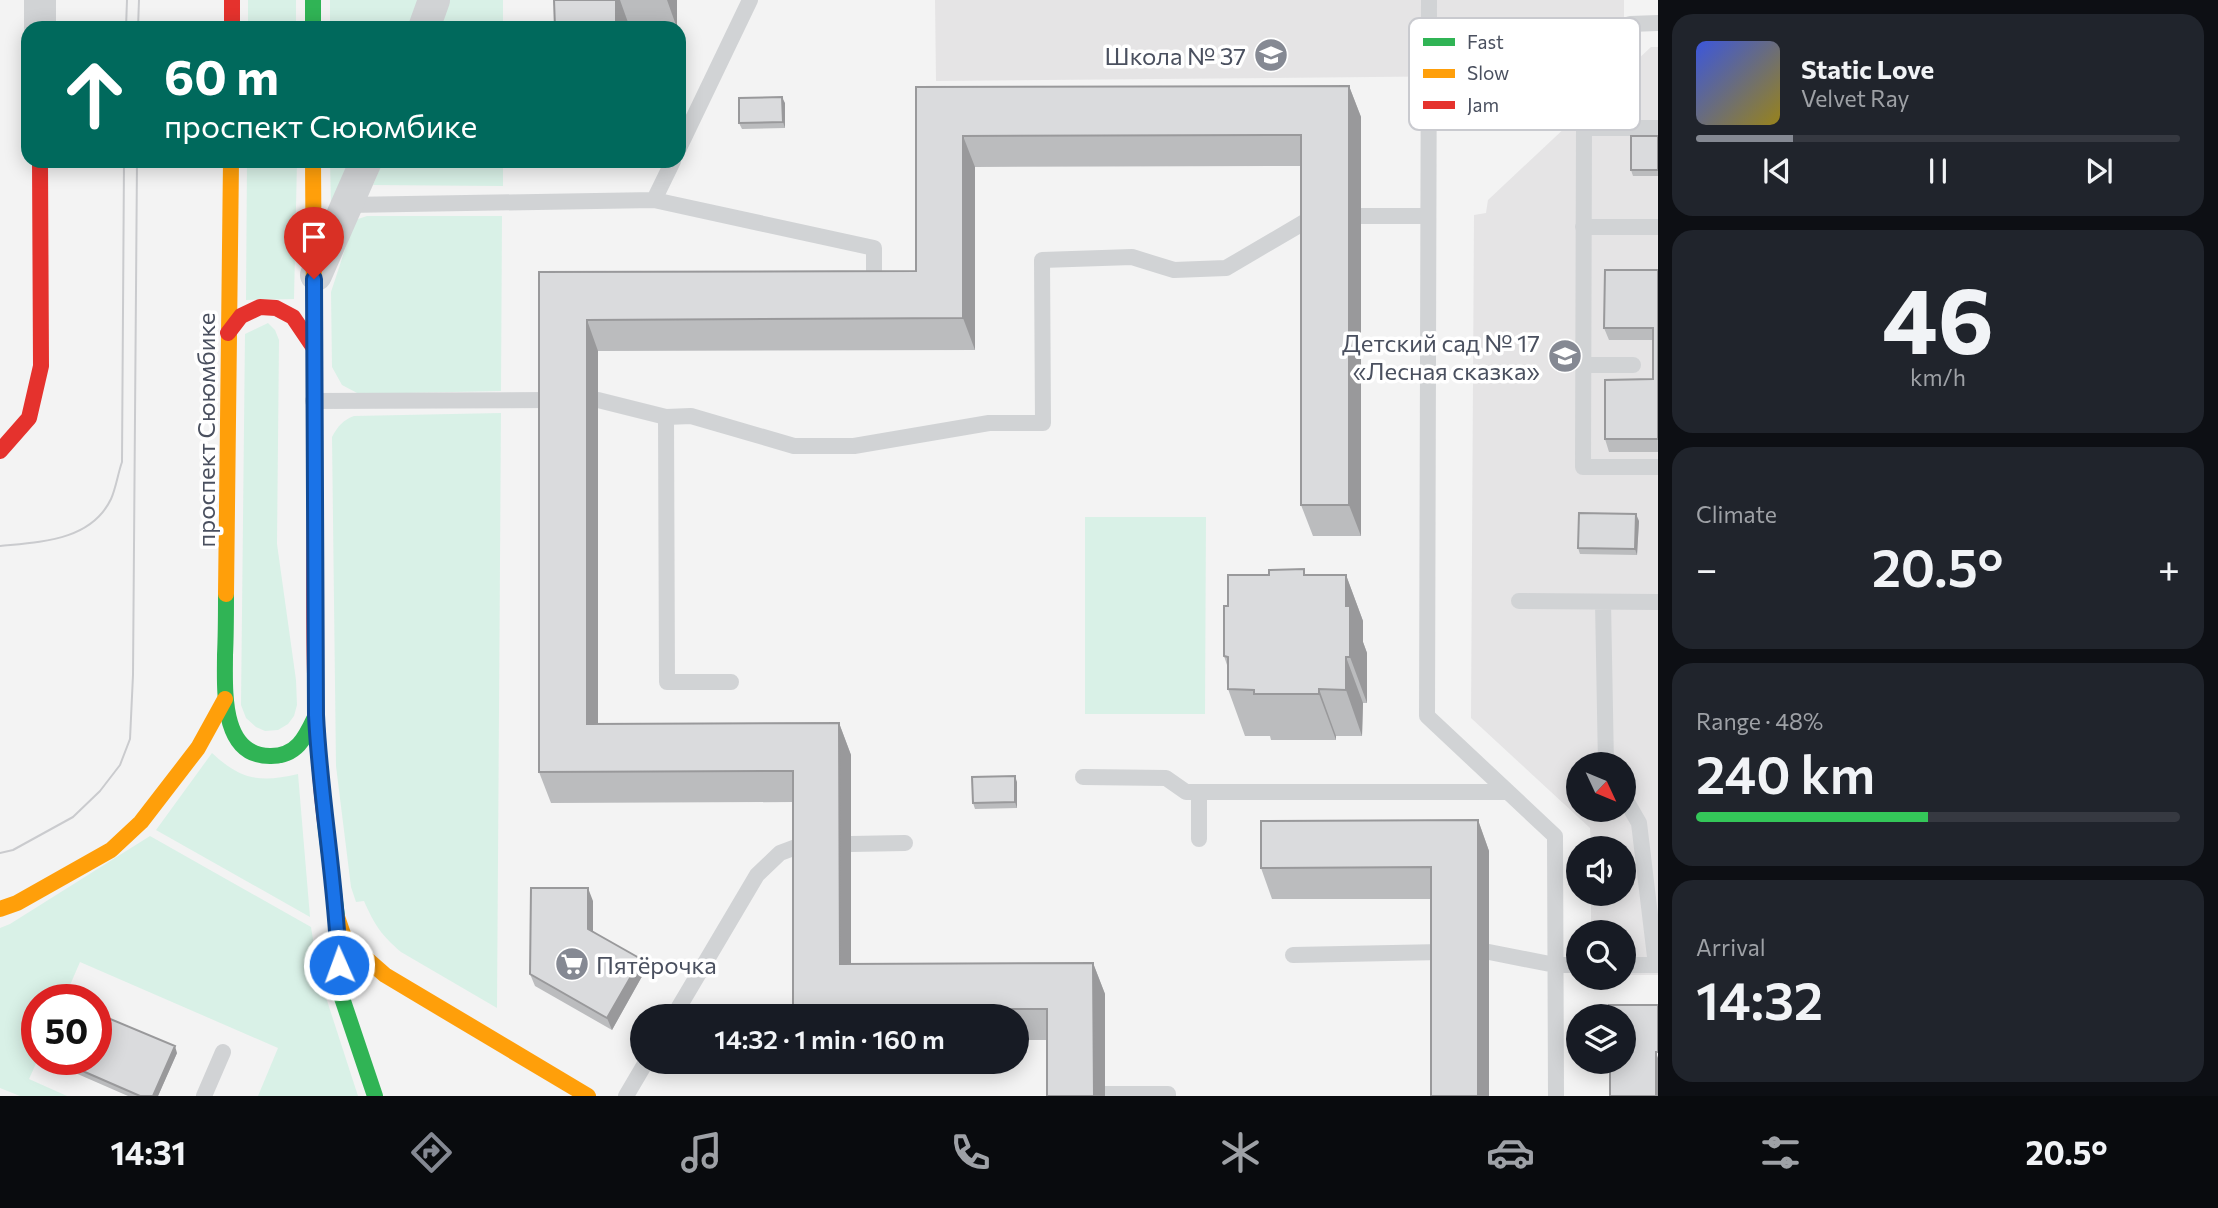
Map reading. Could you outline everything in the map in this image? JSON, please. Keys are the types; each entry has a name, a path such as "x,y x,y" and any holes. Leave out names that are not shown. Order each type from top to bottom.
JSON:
{"main road":[{"path":"232,0 232,21"},
{"path":"313,0 313,21"},
{"path":"0,451 29,418 41,366 40,168"},
{"name":"проспект Сююмбике","path":"225,699 231,168"},
{"path":"313,168 318,772 337,917 340,989 375,1096"},
{"path":"228,333 241,316 260,307 276,307 293,317 314,348"},
{"path":"225,699 232,729 243,747 260,756 283,755 302,743 316,715"},
{"path":"0,909 17,903 111,850 141,822 198,748 225,699"},
{"path":"337,917 345,940 385,975 588,1096"}],"street":[{"path":"40,0 40,21"},
{"path":"427,21 435,0"},
{"path":"314,279 363,168"}],"lane":[{"path":"686,133 750,0"},
{"path":"1429,0 1429,18"},
{"path":"1640,23 1658,23"},
{"path":"1640,128 1658,128"},
{"path":"1428,130 1427,716 1555,836 1556,1096"},
{"path":"1584,130 1583,467 1658,467"},
{"path":"654,200 670,168"},
{"path":"348,205 654,200 874,248 874,282"},
{"path":"1361,216 1428,216"},
{"path":"598,400 666,417 691,416 794,446 854,446 989,423 1043,423 1042,260 1132,257 1174,270 1226,268 1313,217"},
{"path":"1583,227 1658,227"},
{"path":"1583,365 1633,365"},
{"path":"313,401 550,400"},
{"path":"666,417 667,682 731,682"},
{"path":"1518,601 1658,602"},
{"path":"1603,601 1606,752"},
{"path":"1083,777 1166,778 1186,792 1199,793 1508,792"},
{"path":"1199,793 1199,839"},
{"path":"1636,819 1639,824 1657,965 1636,965"},
{"path":"851,844 905,843"},
{"path":"681,1004 757,875 780,853 804,844"},
{"path":"1293,955 1442,952"},
{"path":"1489,952 1566,965"},
{"path":"204,1096 223,1052"},
{"path":"626,1096 639,1074"},
{"path":"1105,1094 1168,1096"}],"shaded area":[{"name":"Школа № 37","path":"935,0 1624,0 1624,18 1409,18 1409,77 936,81"},
{"path":"1651,47 1658,47 1658,975 1636,975 1636,920 1591,920 1591,906 1636,906 1636,836 1590,836 1590,828 1584,822 1636,822 1636,752 1566,752 1566,806 1471,718 1474,215 1486,213 1488,200 1563,130 1640,130 1640,57"}],"green space":[{"path":"248,0 296,0 296,21 248,21"},
{"path":"330,0 419,0 412,21 330,21"},
{"path":"449,0 503,0 503,21 440,21"},
{"path":"247,168 297,168 294,299 246,300"},
{"path":"330,168 347,168 331,205"},
{"path":"380,168 503,168 503,186 373,185"},
{"path":"367,216 502,216 501,391 359,394 342,385 332,367 331,292 353,225 358,219"},
{"path":"268,323 279,340 277,544 297,705 288,724 278,730 265,731 246,718 241,705 245,334"},
{"path":"501,413 497,1008 401,952 379,929 364,901 356,902 351,887 336,766 332,437 341,424 354,416"},
{"path":"1085,517 1206,517 1205,714 1085,714"},
{"path":"212,753 232,769 252,777 273,778 298,774 310,917 156,830"},
{"path":"150,836 311,927 319,976 358,1096 258,1096 278,1048 80,962 70,984 21,984 21,1075 31,1075 29,1079 67,1096 20,1096 0,1088 0,928"}],"building":[{"path":"554,0 616,0 616,21 555,21"},
{"path":"1349,86 1349,505 1301,505 1301,135 963,136 963,318 587,320 587,724 839,723 840,964 1093,963 1094,1096 1047,1096 1047,1009 1029,1009 1029,1004 793,1004 793,771 539,772 539,272 916,271 916,87"},
{"path":"782,97 783,122 739,123 739,98"},
{"path":"1631,136 1658,136 1658,170 1631,170"},
{"path":"1605,270 1658,270 1658,439 1605,439 1605,380 1653,379 1653,328 1604,328"},
{"path":"1579,513 1636,514 1635,549 1578,548"},
{"path":"1304,569 1304,575 1346,575 1346,606 1350,606 1350,657 1346,657 1346,690 1319,689 1319,694 1254,694 1254,690 1228,689 1228,657 1224,656 1224,606 1228,606 1228,575 1269,575 1269,570"},
{"path":"1015,776 1015,802 973,803 972,777"},
{"path":"1478,820 1478,1096 1431,1096 1431,867 1261,868 1261,821"},
{"path":"531,888 588,888 588,929 641,959 607,1018 530,974"},
{"path":"1636,1005 1658,1005 1656,1096 1610,1096 1610,1074 1636,1074"},
{"path":"112,1020 175,1046 153,1096 140,1096 92,1075 112,1075"}],"tram line":[{"path":"126,21 127,0"},
{"path":"138,21 139,0"},
{"path":"0,546 63,537 78,531 91,524 102,513 114,490 122,462 124,168"},
{"path":"0,853 13,850 73,817 100,791 120,765 130,739 133,675 137,168"}],"traffic: fast":[{"path":"313,0 313,21"},
{"path":"226,594 226,702 234,733 242,745 254,753 271,756 288,753 300,743 316,715"},
{"path":"325,822 337,917 339,989 375,1096"}],"traffic: slow":[{"path":"226,594 231,168"},
{"path":"313,168 315,450"},
{"path":"0,909 17,903 111,850 141,822 198,748 225,699"},
{"path":"337,917 345,940 385,975 588,1096"}],"traffic: jam":[{"path":"232,0 232,21"},
{"path":"0,451 29,418 41,366 40,168"},
{"path":"228,333 241,316 260,307 276,308 293,317 314,348"},
{"path":"315,450 315,683 325,822"}],"place":[{"name":"Школа № 37","path":"1271,55"},
{"name":"Детский сад № 17 «Лесная сказка»","path":"1565,356"},
{"name":"Пятёрочка","path":"572,964"}],"route":[{"path":"314,279 318,772 337,917 339,965"}]}
